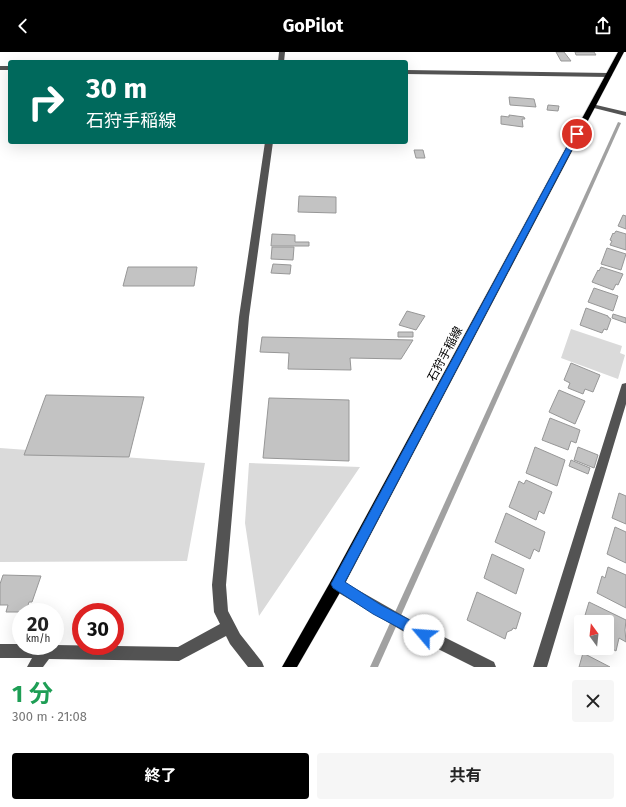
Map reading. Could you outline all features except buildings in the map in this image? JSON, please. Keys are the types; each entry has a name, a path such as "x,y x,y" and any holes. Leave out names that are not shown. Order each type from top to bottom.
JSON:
{"main road":[{"name":"石狩手稲線","path":"289,667 337,584 621,52"}],"street":[{"path":"408,72 609,75"},
{"path":"592,106 626,114"},
{"path":"257,667 234,640 221,612 219,585 244,317 269,144"},
{"path":"540,667 626,387"},
{"path":"337,584 411,628 490,667"},
{"path":"64,652 179,654 228,627"},
{"path":"0,651 12,651"},
{"path":"34,667 44,655"}],"shaded area":[{"path":"571,329 622,346 620,353 625,355 618,379 561,358"},
{"path":"0,448 205,463 187,561 0,562"},
{"path":"249,463 360,467 259,616 245,523"}],"waterway":[{"path":"374,667 619,123"}],"route":[{"path":"424,635 377,609 337,584 577,134"}]}
